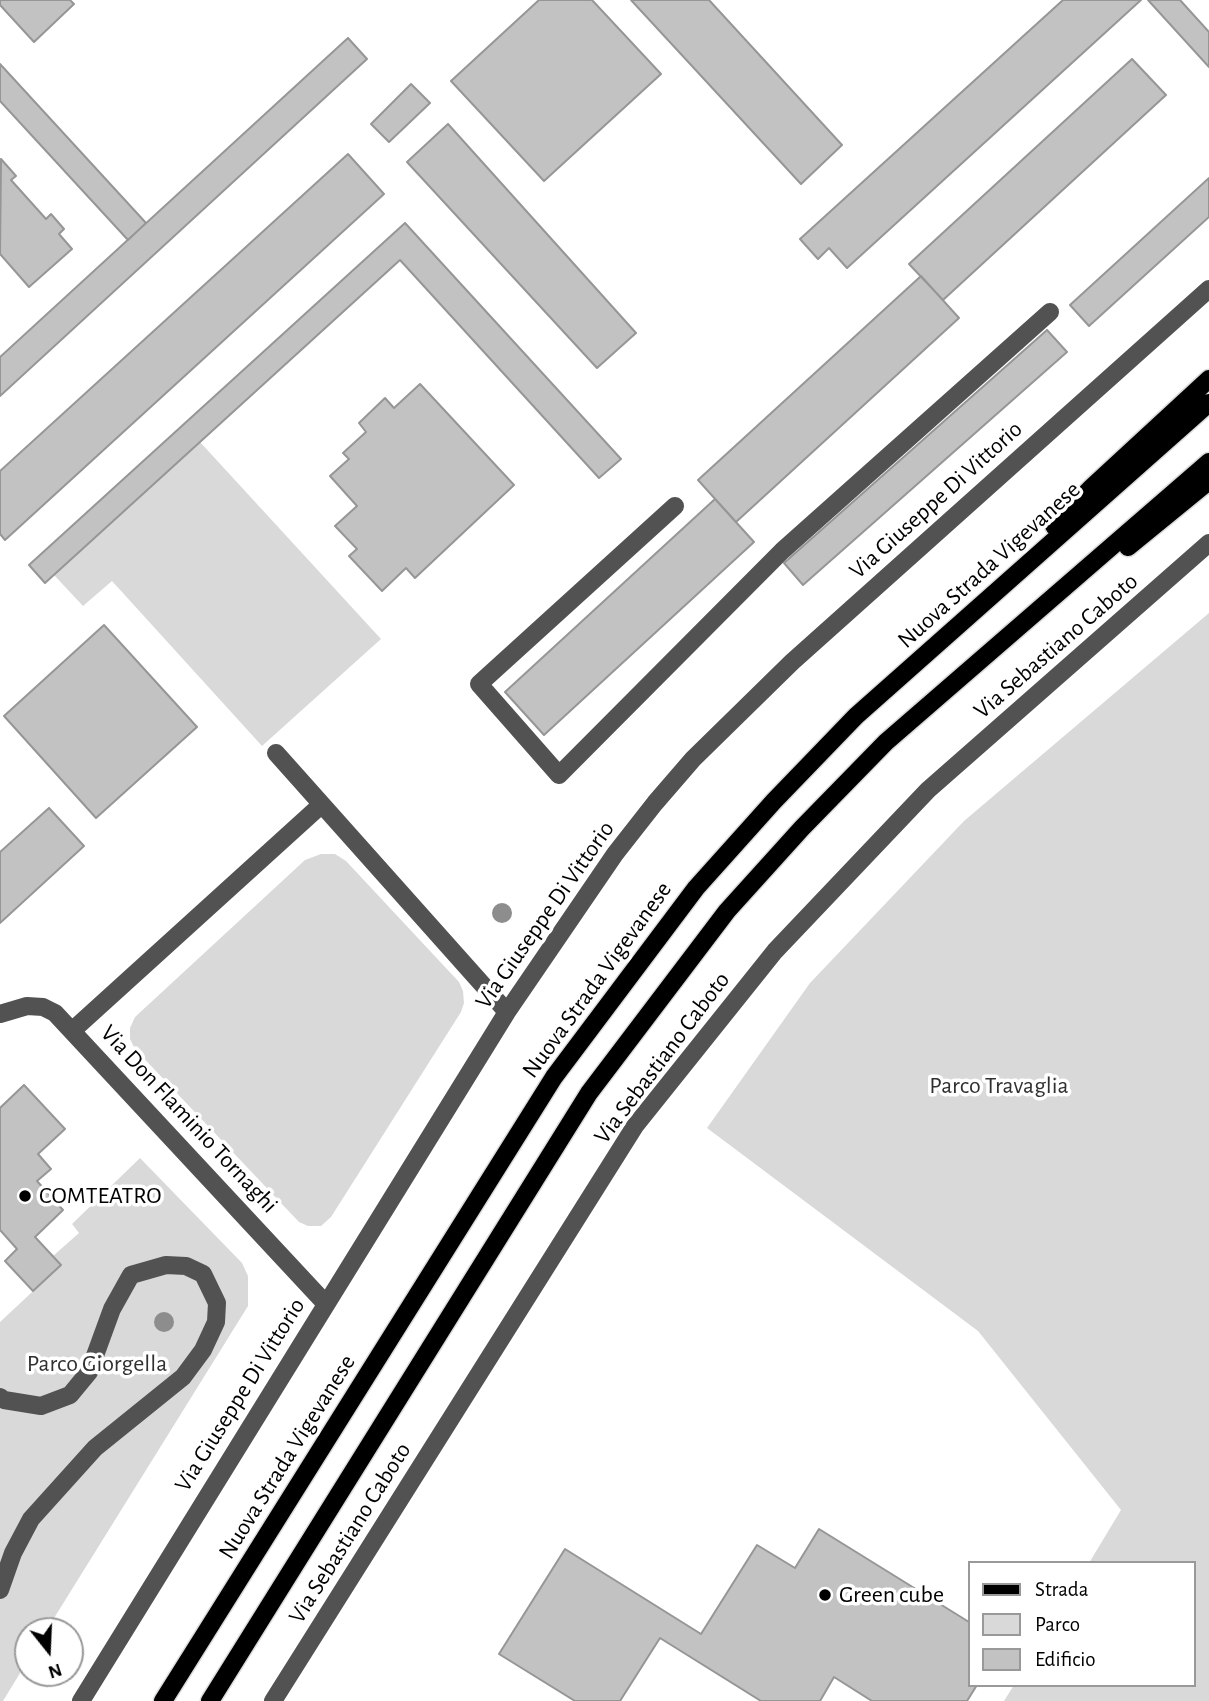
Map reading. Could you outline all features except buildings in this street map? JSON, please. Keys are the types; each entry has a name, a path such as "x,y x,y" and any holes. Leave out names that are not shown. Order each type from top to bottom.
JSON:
{"main road":[{"path":"984,602 1092,487 1209,379"},
{"name":"Nuova Strada Vigevanese","path":"163,1701 554,1077 696,888 774,801 856,716 1209,403"},
{"path":"210,1701 589,1093 727,911 802,828 887,743 1209,462"},
{"path":"1010,635 1093,575 1209,481"}],"street":[{"name":"Via Giuseppe Di Vittorio","path":"80,1701 507,1012 615,853 693,759 802,653 1209,289"},
{"path":"675,506 479,684 559,775 782,551 1049,313"},
{"name":"Via Sebastiano Caboto","path":"273,1701 635,1126 775,951 929,790 1209,543"},
{"path":"276,753 507,1012"},
{"path":"73,1030 321,805"},
{"name":"Via Don Flaminio Tornaghi","path":"0,1014 20,1008 43,1007 55,1013 326,1303"},
{"path":"0,1397 41,1406 70,1395 89,1372 112,1309 131,1275 166,1265 186,1266 203,1274 217,1303 216,1322 204,1350 183,1377 95,1448 31,1519 13,1553 0,1590"}],"green space":[{"path":"200,442 381,639 262,746 112,581 83,606 54,575"},
{"name":"Parco Travaglia","path":"1209,613 1209,1701 1004,1701 1013,1687 1195,1687 1195,1561 1090,1561 1121,1510 978,1331 707,1128 810,983 964,821"},
{"path":"321,854 335,854 346,861 459,982 464,1003 461,1012 331,1217 321,1226 308,1226 299,1222 135,1049 130,1039 130,1028 135,1017 305,860"},
{"name":"Parco Giorgella","path":"140,1158 242,1263 248,1276 248,1306 55,1617 14,1617 14,1683 3,1701 0,1701 0,1322 61,1265 53,1256 79,1233 72,1224"}],"place":[{"name":"COMTEATRO","path":"25,1196"},
{"name":"Green cube","path":"825,1595"}]}
